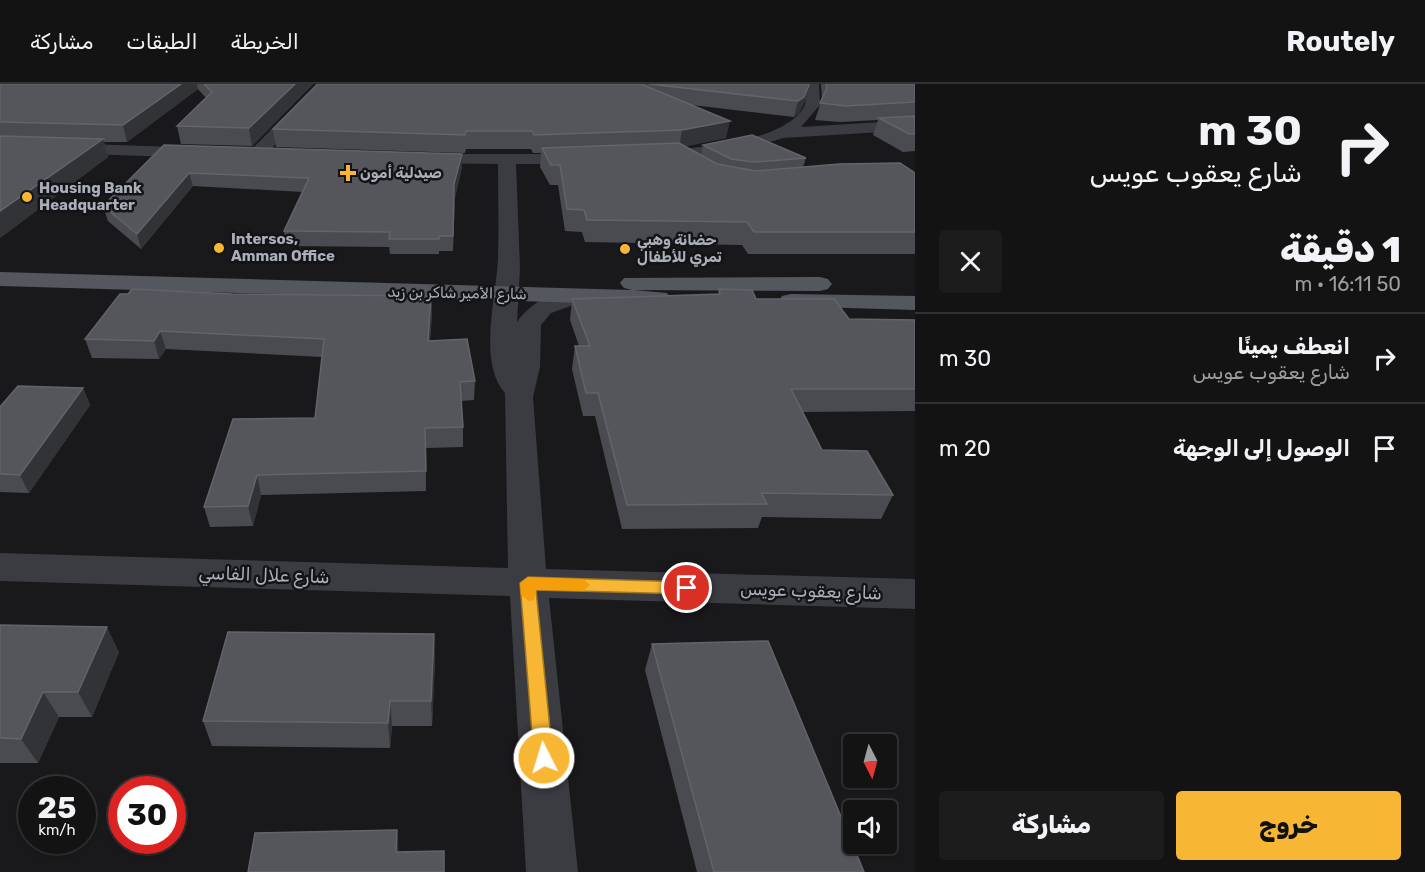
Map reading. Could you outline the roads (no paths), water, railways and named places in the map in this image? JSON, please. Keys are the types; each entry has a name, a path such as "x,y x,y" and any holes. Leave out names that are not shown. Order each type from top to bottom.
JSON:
{"main road":[{"name":"شارع الأمير شاكر بن زيد","path":"0,267 509,287 573,297 915,303"},
{"name":"شارع الأمير شاكر بن زيد","path":"0,279 509,287 915,285"}],"street":[{"path":"256,155 324,84"},
{"path":"784,134 808,117 814,101 812,84"},
{"path":"634,157 679,155 784,134 915,125"},
{"path":"0,146 280,155"},
{"path":"679,155 704,170"},
{"path":"400,158 600,159"},
{"path":"507,160 509,287 502,318 503,340 506,366 518,398 528,583 552,872"},
{"path":"518,398 526,367 528,324 542,308 573,297"},
{"name":"شارع علال الفاسي","path":"0,567 528,583"},
{"name":"شارع يعقوب عويس","path":"528,583 915,594"}],"place":[{"name":"صيدلية أمون","path":"348,173"},
{"name":"Housing Bank Headquarter","path":"27,197"},
{"name":"Intersos, Amman Office","path":"219,248"},
{"name":"حضانة وهبي تمري للأطفال","path":"625,249"}]}
